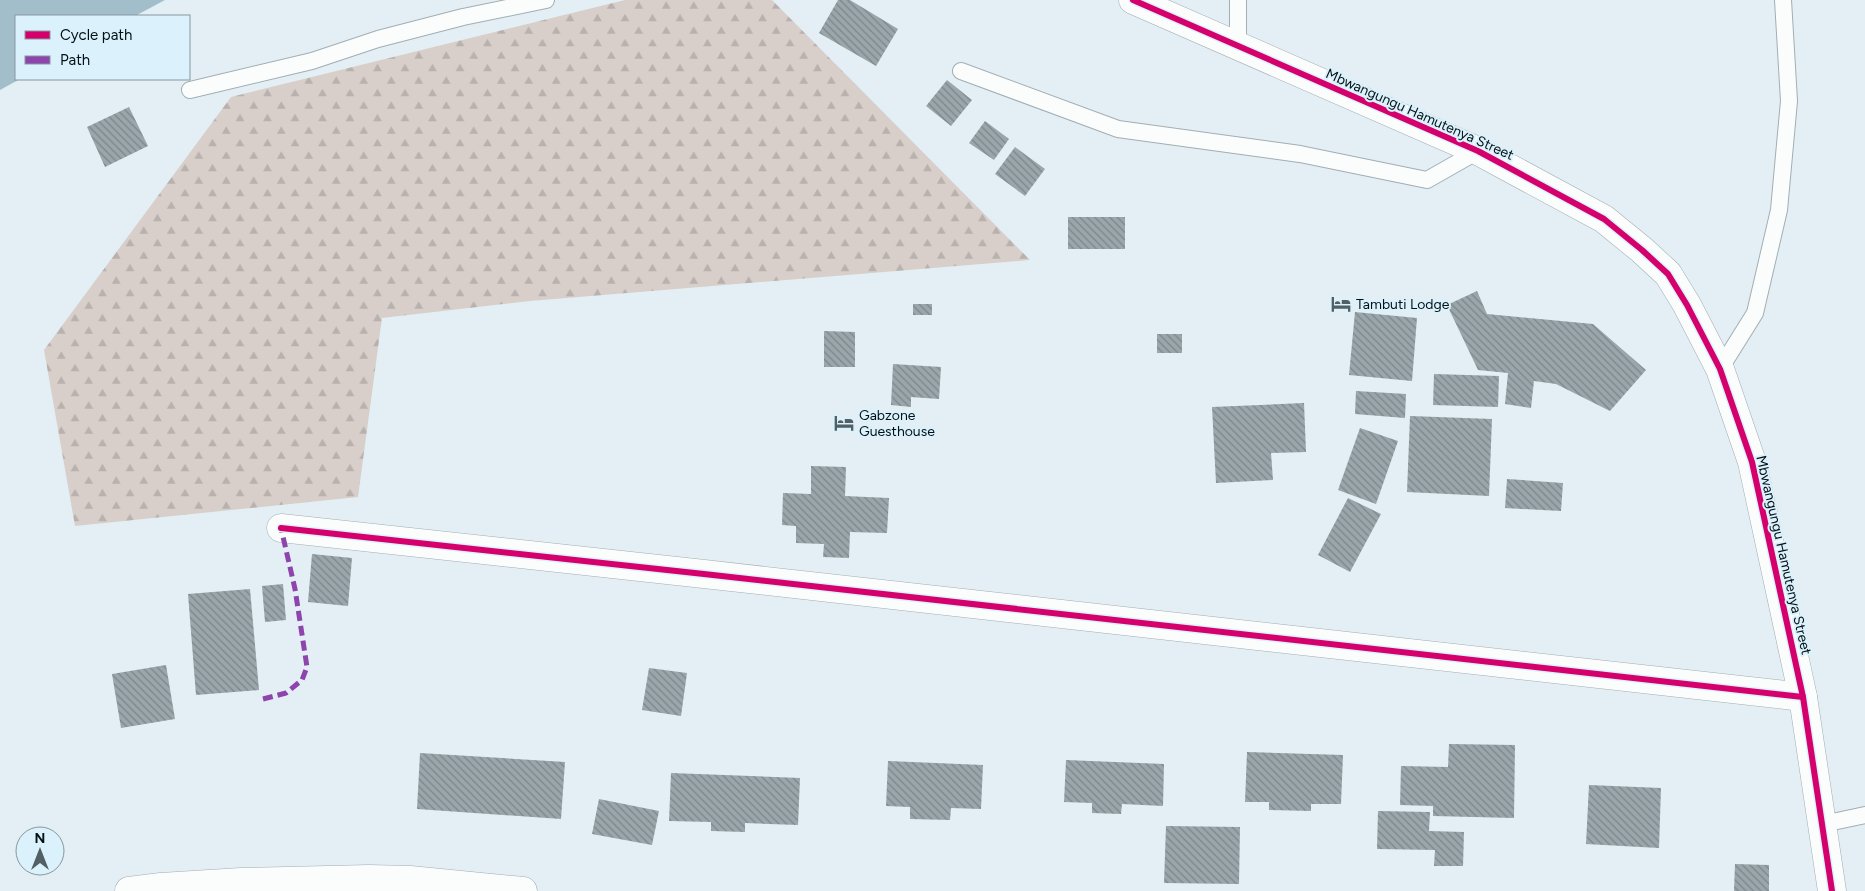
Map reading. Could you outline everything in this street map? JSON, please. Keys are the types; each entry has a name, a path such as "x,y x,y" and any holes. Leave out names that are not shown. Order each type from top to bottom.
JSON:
{"street":[{"name":"Mbwangungu Hamutenya Street","path":"1133,0 1478,151 1604,219 1668,274 1687,305 1720,369 1752,462 1803,697 1832,891"},
{"path":"281,528 695,572 1803,697"},
{"path":"129,891 161,887 241,887 369,879 410,880 523,891"}],"lane":[{"path":"190,90 312,61 378,39 463,17 546,0"},
{"path":"1238,0 1238,46"},
{"path":"1720,369 1755,313 1780,210 1789,101 1783,0"},
{"path":"961,71 1118,129 1300,154 1428,180 1478,151"},
{"path":"1823,824 1865,815"}],"green space":[{"path":"625,0 772,0 1030,260 530,301 382,318 358,497 75,526 44,350 231,97"}],"water":[{"path":"0,0 165,0 137,15 15,15 15,80 18,80 0,90"}],"building":[{"path":"838,0 850,0 898,29 876,66 819,33"},
{"path":"947,80 972,100 951,126 926,106"},
{"path":"129,107 148,146 105,167 87,127"},
{"path":"985,121 1009,139 994,160 969,143"},
{"path":"1015,147 1045,169 1025,196 995,174"},
{"path":"1068,217 1125,217 1125,249 1068,249"},
{"path":"1477,291 1487,314 1593,324 1646,370 1610,411 1556,384 1534,381 1531,408 1505,404 1508,373 1478,370 1447,305"},
{"path":"913,304 932,304 932,315 913,315"},
{"path":"1355,312 1417,318 1412,381 1349,375"},
{"path":"824,331 855,332 855,367 824,367"},
{"path":"1157,334 1182,334 1182,353 1157,353"},
{"path":"893,364 941,367 939,399 911,397 911,407 891,405"},
{"path":"1434,374 1499,376 1498,407 1433,405"},
{"path":"1356,391 1406,394 1405,418 1355,414"},
{"path":"1304,403 1306,452 1271,453 1273,480 1216,483 1212,407"},
{"path":"1410,416 1492,419 1489,496 1407,492"},
{"path":"1360,428 1398,441 1376,504 1338,490"},
{"path":"811,466 846,467 845,496 889,498 887,533 850,532 849,558 823,557 824,544 796,543 796,526 782,525 783,493 811,494"},
{"path":"1507,479 1563,483 1561,511 1505,508"},
{"path":"1348,498 1381,514 1350,572 1318,555"},
{"path":"312,554 352,558 348,606 308,602"},
{"path":"283,584 286,620 265,622 262,586"},
{"path":"250,589 259,690 196,695 188,594"},
{"path":"166,665 175,719 121,728 112,674"},
{"path":"649,668 687,673 681,716 642,710"},
{"path":"1449,744 1515,745 1514,818 1433,816 1433,806 1400,805 1401,766 1448,767"},
{"path":"1247,752 1343,755 1341,804 1311,804 1311,811 1269,810 1269,802 1245,802"},
{"path":"420,753 565,762 561,819 417,809"},
{"path":"1066,760 1164,764 1163,806 1122,804 1121,814 1092,813 1092,803 1064,802"},
{"path":"888,761 983,765 981,809 951,808 950,820 910,819 910,807 886,806"},
{"path":"671,773 800,778 798,825 745,823 745,832 711,831 711,822 669,821"},
{"path":"1589,785 1661,788 1659,848 1586,844"},
{"path":"599,799 659,811 652,845 592,834"},
{"path":"1378,811 1430,812 1429,831 1464,832 1463,866 1434,866 1435,850 1377,849"},
{"path":"1166,826 1240,827 1239,884 1164,883"},
{"path":"1735,864 1769,865 1769,891 1734,891"}],"marked path":[{"path":"263,699 286,693 302,680 307,667 295,589 281,528"}],"cycle path":[{"path":"1133,0 1478,151 1604,219 1668,274 1687,305 1720,369 1752,462 1803,697 1832,891"},
{"path":"281,528 1803,697"}],"place":[{"name":"Tambuti Lodge","path":"1341,304"},
{"name":"Gabzone Guesthouse","path":"844,423"}]}
